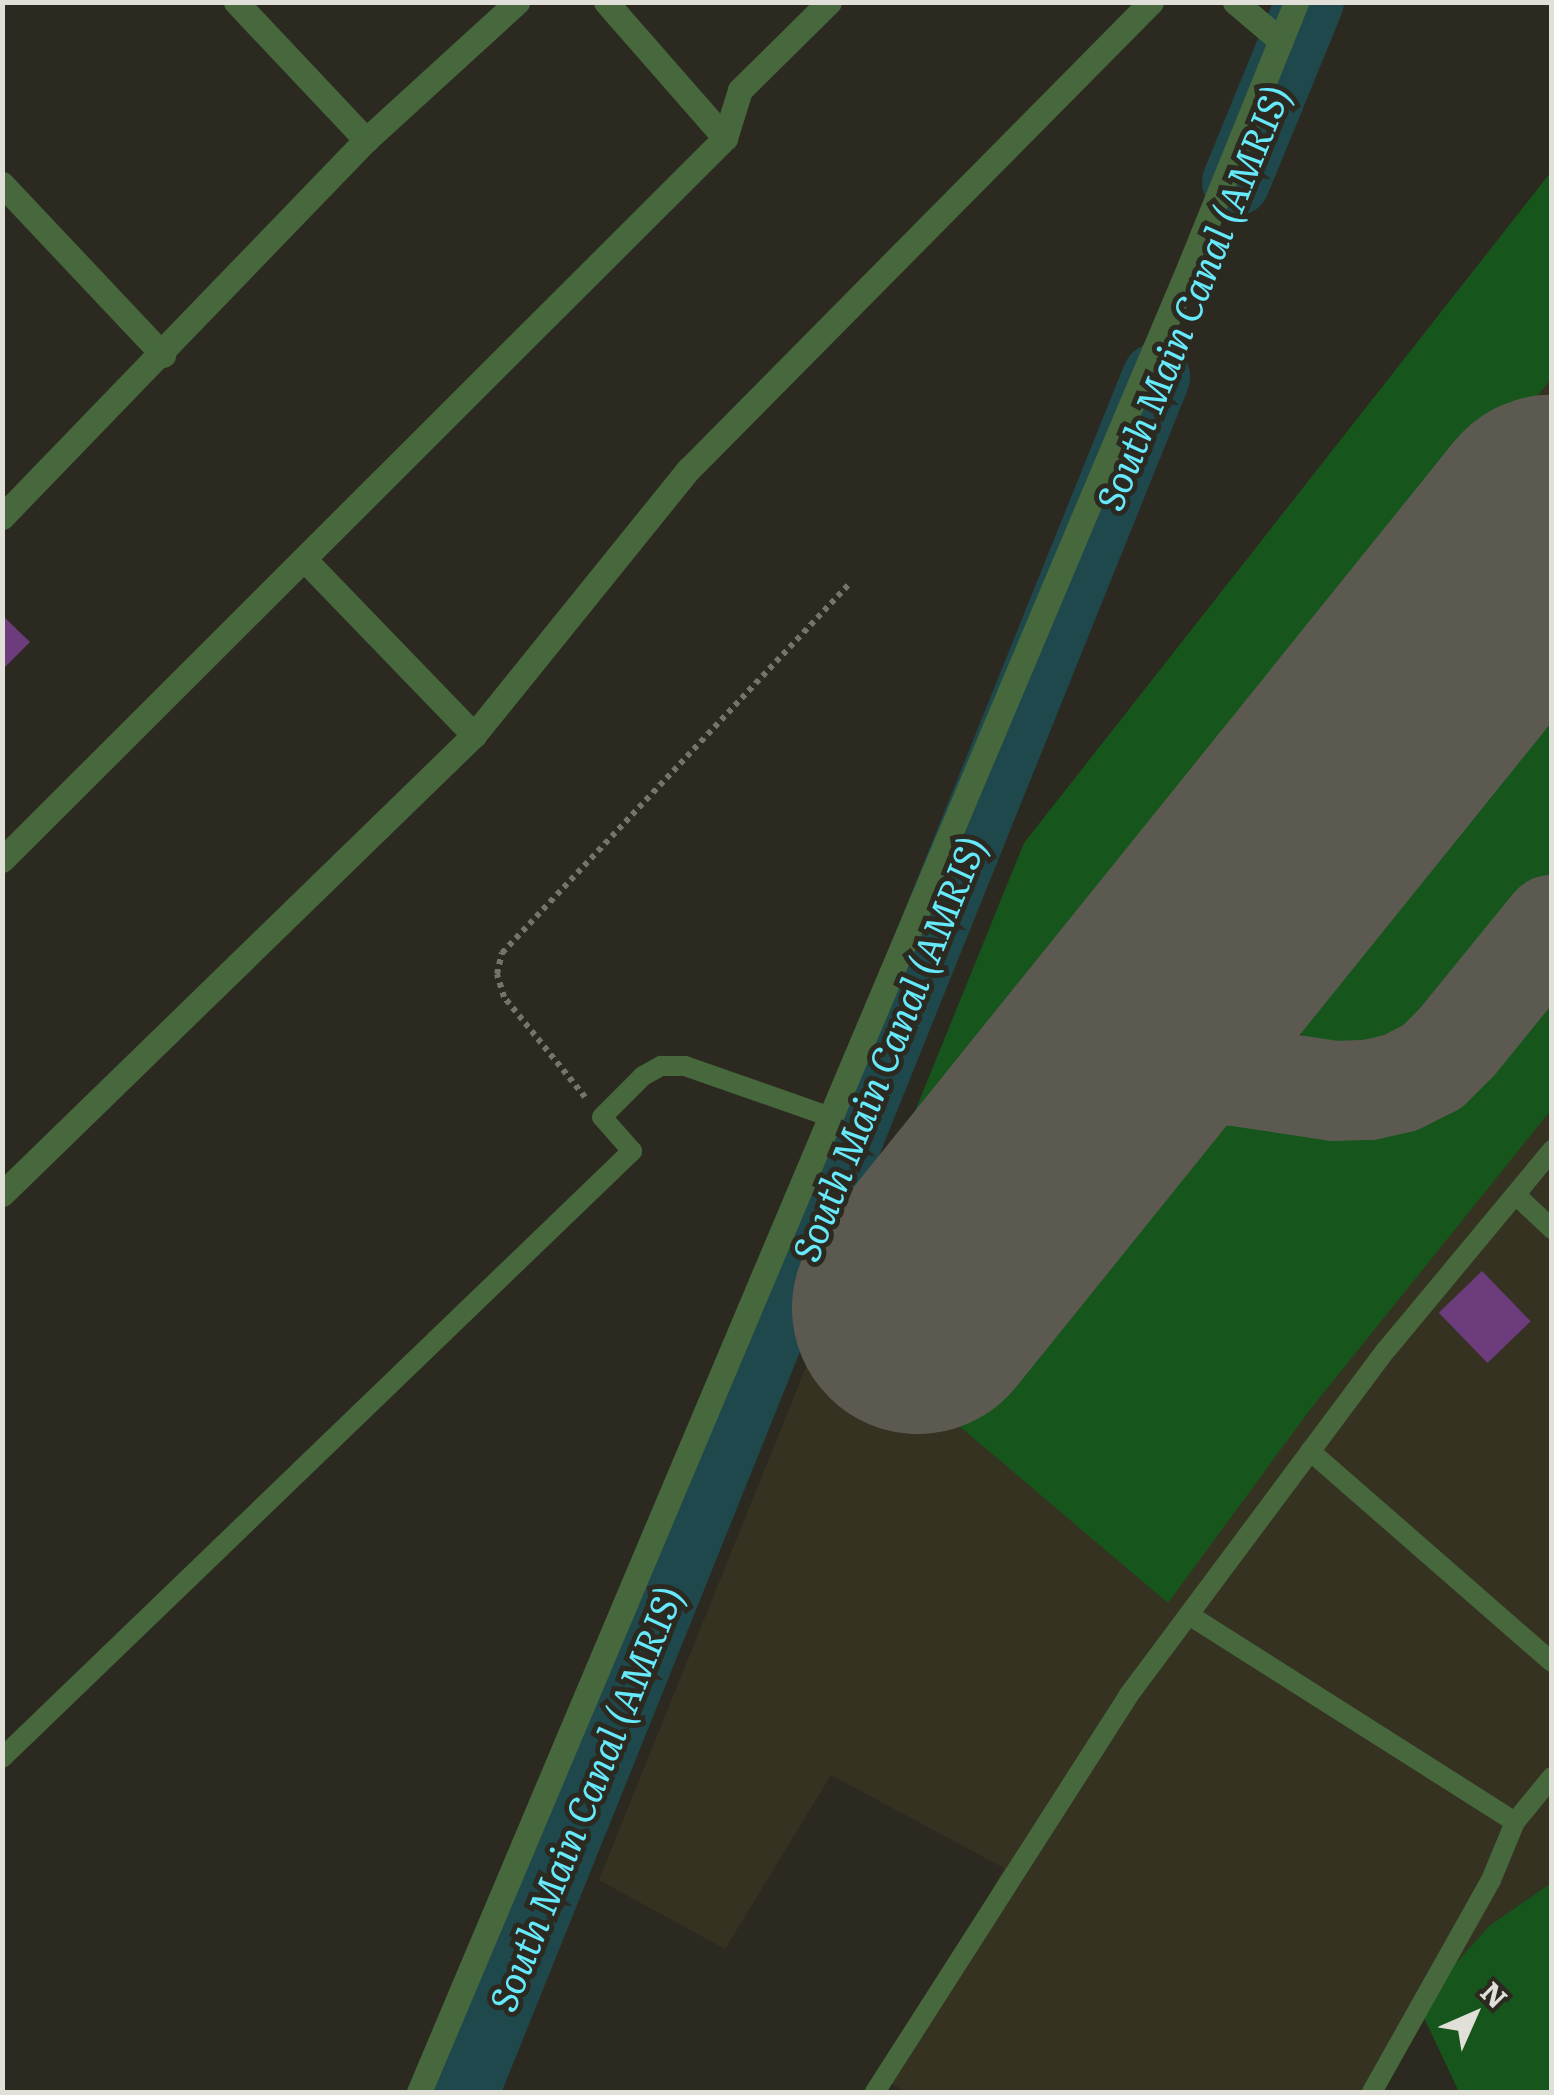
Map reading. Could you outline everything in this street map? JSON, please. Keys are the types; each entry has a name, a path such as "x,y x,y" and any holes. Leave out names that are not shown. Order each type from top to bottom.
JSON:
{"street":[{"path":"236,2 366,140"},
{"path":"2,517 162,356 366,140 517,2"},
{"path":"606,2 726,138"},
{"path":"2,860 726,138 740,90 829,2"},
{"path":"2,1194 474,736 689,469 1151,2"},
{"path":"1236,2 1281,41"},
{"path":"419,2092 1190,265 1296,2"},
{"path":"2,184 162,356"},
{"path":"304,559 474,736"}],"lane":[{"path":"2,1758 632,1152 602,1117 643,1076 673,1064 828,1116"},
{"path":"875,2092 1128,1696 1387,1350 1552,1150"},
{"path":"1516,1195 1552,1228"},
{"path":"1310,1450 1552,1662"},
{"path":"1188,1615 1514,1822"},
{"path":"1372,2092 1491,1880 1514,1822 1552,1776"}],"path":[{"path":"602,1117 504,997 497,974 502,953 850,582"}],"shaded area":[{"path":"1551,172 1551,1883 1489,1926 1418,2005 1361,2092 906,2092 886,2080 1004,1868 831,1775 725,1949 599,1880 816,1342 833,1318 1024,843"}],"green space":[{"path":"1551,172 1551,379 872,1217 1024,843"},
{"path":"1551,661 1551,879 1403,1057 1377,1064 1316,1047 1292,1025 1281,996"},
{"path":"1551,974 1551,1110 1309,1411 1168,1603 945,1414 1184,1116 1210,1103 1236,1098 1296,1111 1413,1112 1438,1101 1464,1079"},
{"path":"1551,1883 1551,2092 1459,2092 1418,2005 1489,1926"}],"building":[{"path":"2,615 30,642 2,670"},
{"path":"1482,1271 1531,1321 1487,1363 1439,1313"}],"waterway":[{"name":"South Main Canal (AMRIS)","path":"1236,182 1310,2"},
{"name":"South Main Canal (AMRIS)","path":"465,2092 1156,377"}],"taxiway":[{"path":"1229,1075 1335,1091 1369,1090 1400,1083 1432,1067 1457,1042 1552,925"},
{"path":"1089,1095 1229,1075 1219,934"}],"runway":[{"path":"918,1308 1552,521"}]}
